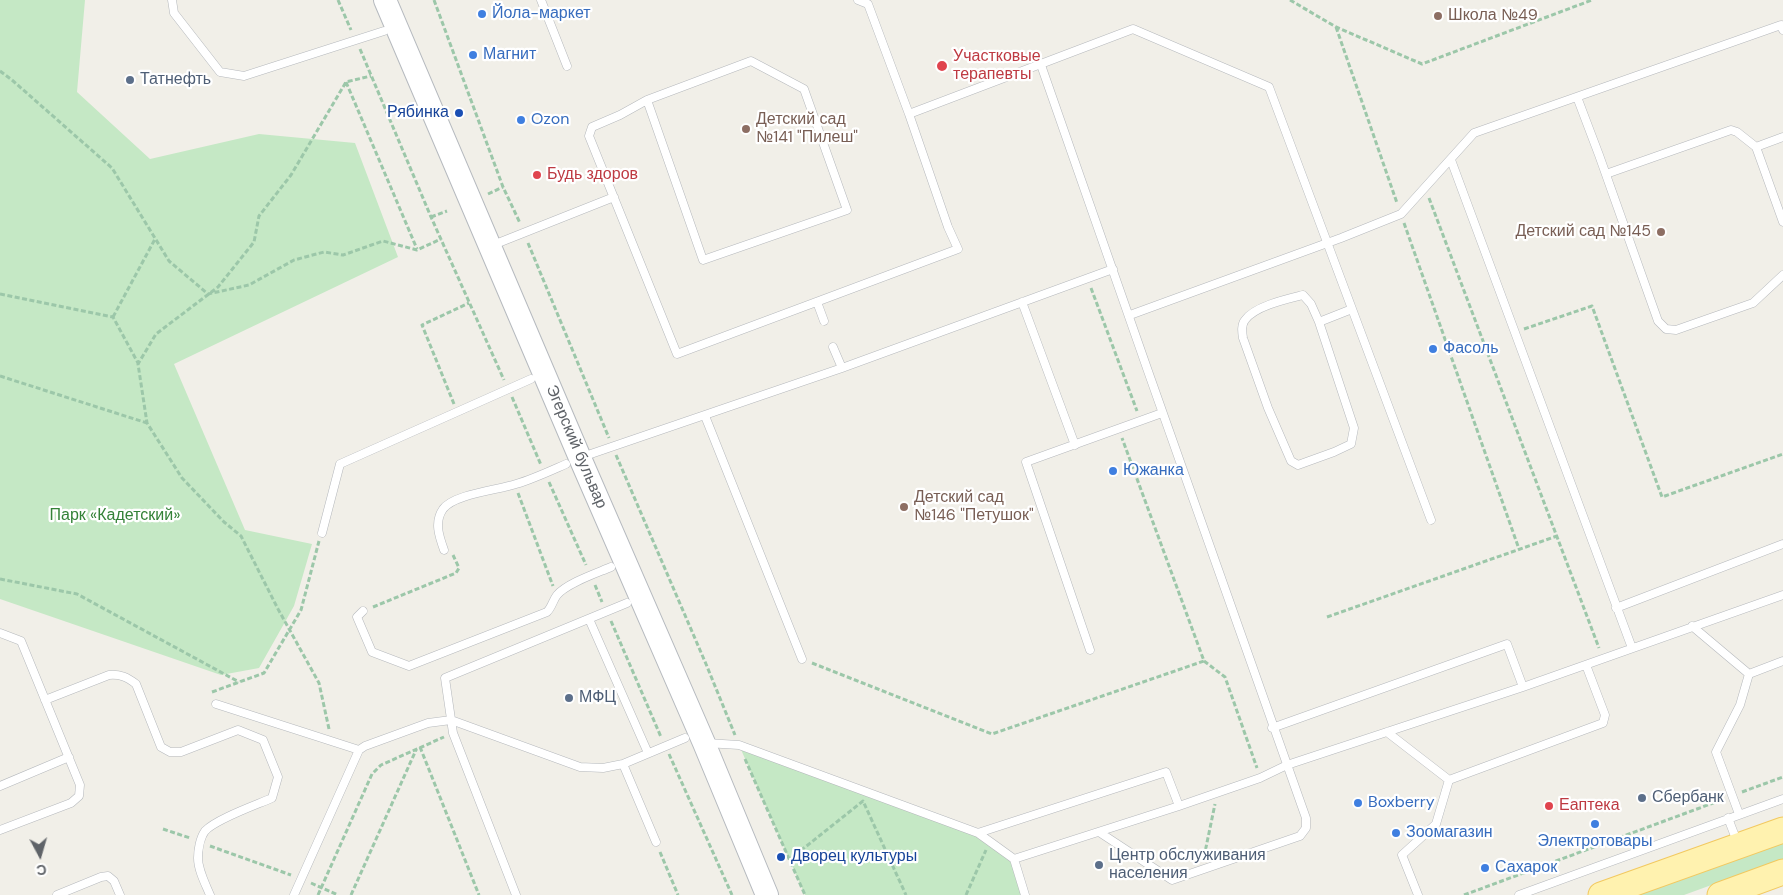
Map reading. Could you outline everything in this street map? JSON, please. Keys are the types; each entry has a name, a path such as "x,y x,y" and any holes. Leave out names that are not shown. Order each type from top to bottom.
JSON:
{"main road":[{"name":"Эгерский бульвар","path":"370,0 484,249 531,379 573,461"},
{"name":"Эгерский бульвар","path":"385,0 484,249 573,461 609,568 634,600 751,895"},
{"name":"Эгерский бульвар","path":"689,741 767,895"},
{"path":"1601,895 1783,830"},
{"path":"1720,895 1783,872"}],"lane":[{"path":"172,0 174,13 220,72 244,76 384,31"},
{"path":"541,0 567,66"},
{"path":"647,100 703,260 847,210 804,89 751,61 647,100 620,115 592,127 589,136 676,354 958,249 948,227 868,4 858,0"},
{"path":"1130,315 1401,214 1474,133 1781,25 1783,30"},
{"path":"909,114 1133,29 1269,87 1431,520"},
{"path":"1041,65 1130,315 1162,413 1272,728 1306,818 1306,828 1300,836 1172,880 1099,832"},
{"path":"1577,97 1648,296 1658,320 1666,329 1676,330 1753,303 1783,275"},
{"path":"1606,174 1730,130 1737,132 1756,147 1783,222"},
{"path":"1756,147 1783,137"},
{"path":"1451,160 1632,648"},
{"path":"484,249 614,198"},
{"path":"444,550 438,534 438,521 444,508 455,500 545,474 612,446 842,368 1113,269"},
{"path":"1303,295 1319,322 1354,428 1351,444 1298,465 1292,461 1268,408 1241,328 1245,320 1255,311 1289,298 1303,295"},
{"path":"817,302 824,321"},
{"path":"1022,302 1075,445"},
{"path":"1319,322 1352,309"},
{"path":"833,347 842,368"},
{"path":"322,534 340,464 531,379"},
{"path":"1090,650 1026,462 1162,413"},
{"path":"705,416 802,659"},
{"path":"1616,608 1783,544"},
{"path":"363,611 357,617 372,652 409,666 547,612 557,596 565,588 609,568"},
{"path":"1014,859 1217,793 1287,766 1586,665 1783,595"},
{"path":"516,895 453,733 445,678 634,600"},
{"path":"589,619 648,753"},
{"path":"1692,626 1749,674"},
{"path":"0,633 21,641 80,785 80,796 71,803 0,830"},
{"path":"1272,728 1507,644 1522,687"},
{"path":"1749,674 1783,661"},
{"path":"1449,780 1603,723 1605,715 1586,665"},
{"path":"45,700 109,675 117,674 128,678 136,684 161,747 170,752 181,752 238,730 263,740 278,777 272,798 216,823 205,832 200,842 198,858 210,895"},
{"path":"1739,814 1716,752 1740,706 1749,674"},
{"path":"216,704 359,750"},
{"path":"294,895 359,750 365,746 428,723 451,720 580,767 602,768 623,764 648,753 689,741 739,745 978,833 1014,859 1025,895"},
{"path":"1387,732 1449,780"},
{"path":"0,786 69,757"},
{"path":"623,764 656,842"},
{"path":"978,833 1166,772 1179,806"},
{"path":"1418,895 1402,855 1436,824 1449,780"},
{"path":"1518,895 1783,799"},
{"path":"1728,818 1739,846"},
{"path":"57,895 101,877 108,876 114,881 120,895"}],"path":[{"path":"338,0 431,218 545,474 609,568 607,612 689,741 732,895"},
{"path":"434,0 503,187 524,232 612,446 739,745 805,895"},
{"path":"1290,0 1336,27 1422,64 1592,0"},
{"path":"1336,27 1519,549"},
{"path":"0,71 112,168 169,261 208,294"},
{"path":"138,364 156,334 218,287 254,242 259,216 291,175 346,82 371,76"},
{"path":"346,82 417,250"},
{"path":"484,195 503,187"},
{"path":"1425,188 1603,659"},
{"path":"431,218 447,211"},
{"path":"113,317 156,239"},
{"path":"208,294 249,285 294,260 324,252 342,255 383,241 417,250 441,239"},
{"path":"1088,278 1141,421"},
{"path":"0,294 113,317"},
{"path":"457,411 422,325 469,303"},
{"path":"1514,332 1592,306 1662,497 1783,454"},
{"path":"113,317 138,364 147,423 182,478 224,522 241,536 319,683 332,740"},
{"path":"0,376 147,423"},
{"path":"1119,429 1204,662 1224,677 1260,778"},
{"path":"515,484 557,596"},
{"path":"216,704 209,693 264,672 301,610 322,534"},
{"path":"1327,617 1557,536"},
{"path":"363,611 456,573 459,568 453,556 444,550"},
{"path":"0,579 77,594 238,682"},
{"path":"802,659 992,734 1204,662"},
{"path":"318,895 372,774 381,765 453,733"},
{"path":"351,895 418,748"},
{"path":"418,748 479,895"},
{"path":"1464,895 1783,777"},
{"path":"1202,870 1217,793"},
{"path":"789,860 863,801 906,895"},
{"path":"163,829 301,879 338,895"},
{"path":"656,842 678,895"},
{"path":"966,895 990,842"}],"green space":[{"name":"Парк «Кадетский»","path":"0,0 85,0 77,92 150,159 259,134 355,143 398,257 174,364 245,530 312,544 294,606 259,668 221,675 0,599"},
{"path":"739,745 978,833 1014,859 1025,895 805,895"},
{"path":"1783,841 1783,859 1684,895 1634,895"}],"place":[{"name":"Йола-маркет","path":"482,14"},
{"name":"Школа №49","path":"1438,16"},
{"name":"Магнит","path":"473,55"},
{"name":"Участковые терапевты","path":"942,66"},
{"name":"Татнефть","path":"130,80"},
{"name":"Рябинка","path":"459,113"},
{"name":"Ozon","path":"521,120"},
{"name":"Детский сад №141 \"Пилеш\"","path":"746,129"},
{"name":"Будь здоров","path":"537,175"},
{"name":"Детский сад №145","path":"1661,232"},
{"name":"Фасоль","path":"1433,349"},
{"name":"Южанка","path":"1113,471"},
{"name":"Детский сад №146 \"Петушок\"","path":"904,507"},
{"name":"МФЦ","path":"569,698"},
{"name":"Сбербанк","path":"1642,798"},
{"name":"Boxberry","path":"1358,803"},
{"name":"Еаптека","path":"1549,806"},
{"name":"Электротовары","path":"1595,824"},
{"name":"Зоомагазин","path":"1396,833"},
{"name":"Дворец культуры","path":"781,857"},
{"name":"Центр обслуживания населения","path":"1099,865"},
{"name":"Сахарок","path":"1485,868"}]}
